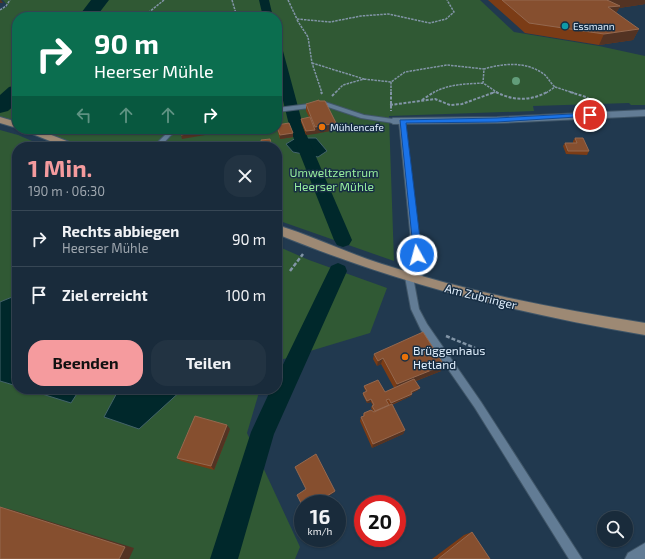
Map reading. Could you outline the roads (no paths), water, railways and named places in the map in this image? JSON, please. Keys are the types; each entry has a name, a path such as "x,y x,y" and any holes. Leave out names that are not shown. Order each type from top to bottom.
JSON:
{"main road":[{"path":"0,120 12,124"},
{"path":"41,134 61,142"},
{"name":"Am Zubringer","path":"282,231 344,256 414,278 525,307 582,319 645,329"}],"street":[{"path":"398,121 497,120 645,113"},
{"path":"634,559 645,552"}],"lane":[{"path":"282,110 325,104 363,116 398,121 414,278 415,309 424,327 478,405 576,559"},
{"path":"161,142 170,134"}],"waterway":[{"path":"91,12 100,0"},
{"path":"264,0 267,12"},
{"path":"282,70 297,129 343,240"},
{"path":"0,106 12,96"},
{"path":"282,391 338,271"},
{"path":"224,559 263,432 281,394"}],"place":[{"name":"Essmann","path":"565,26"},
{"name":"Mühlencafe","path":"322,127"},
{"name":"Brüggenhaus Hetland","path":"405,357"}],"park label":[{"name":"Umweltzentrum Heerser Mühle","path":"334,179"}]}
